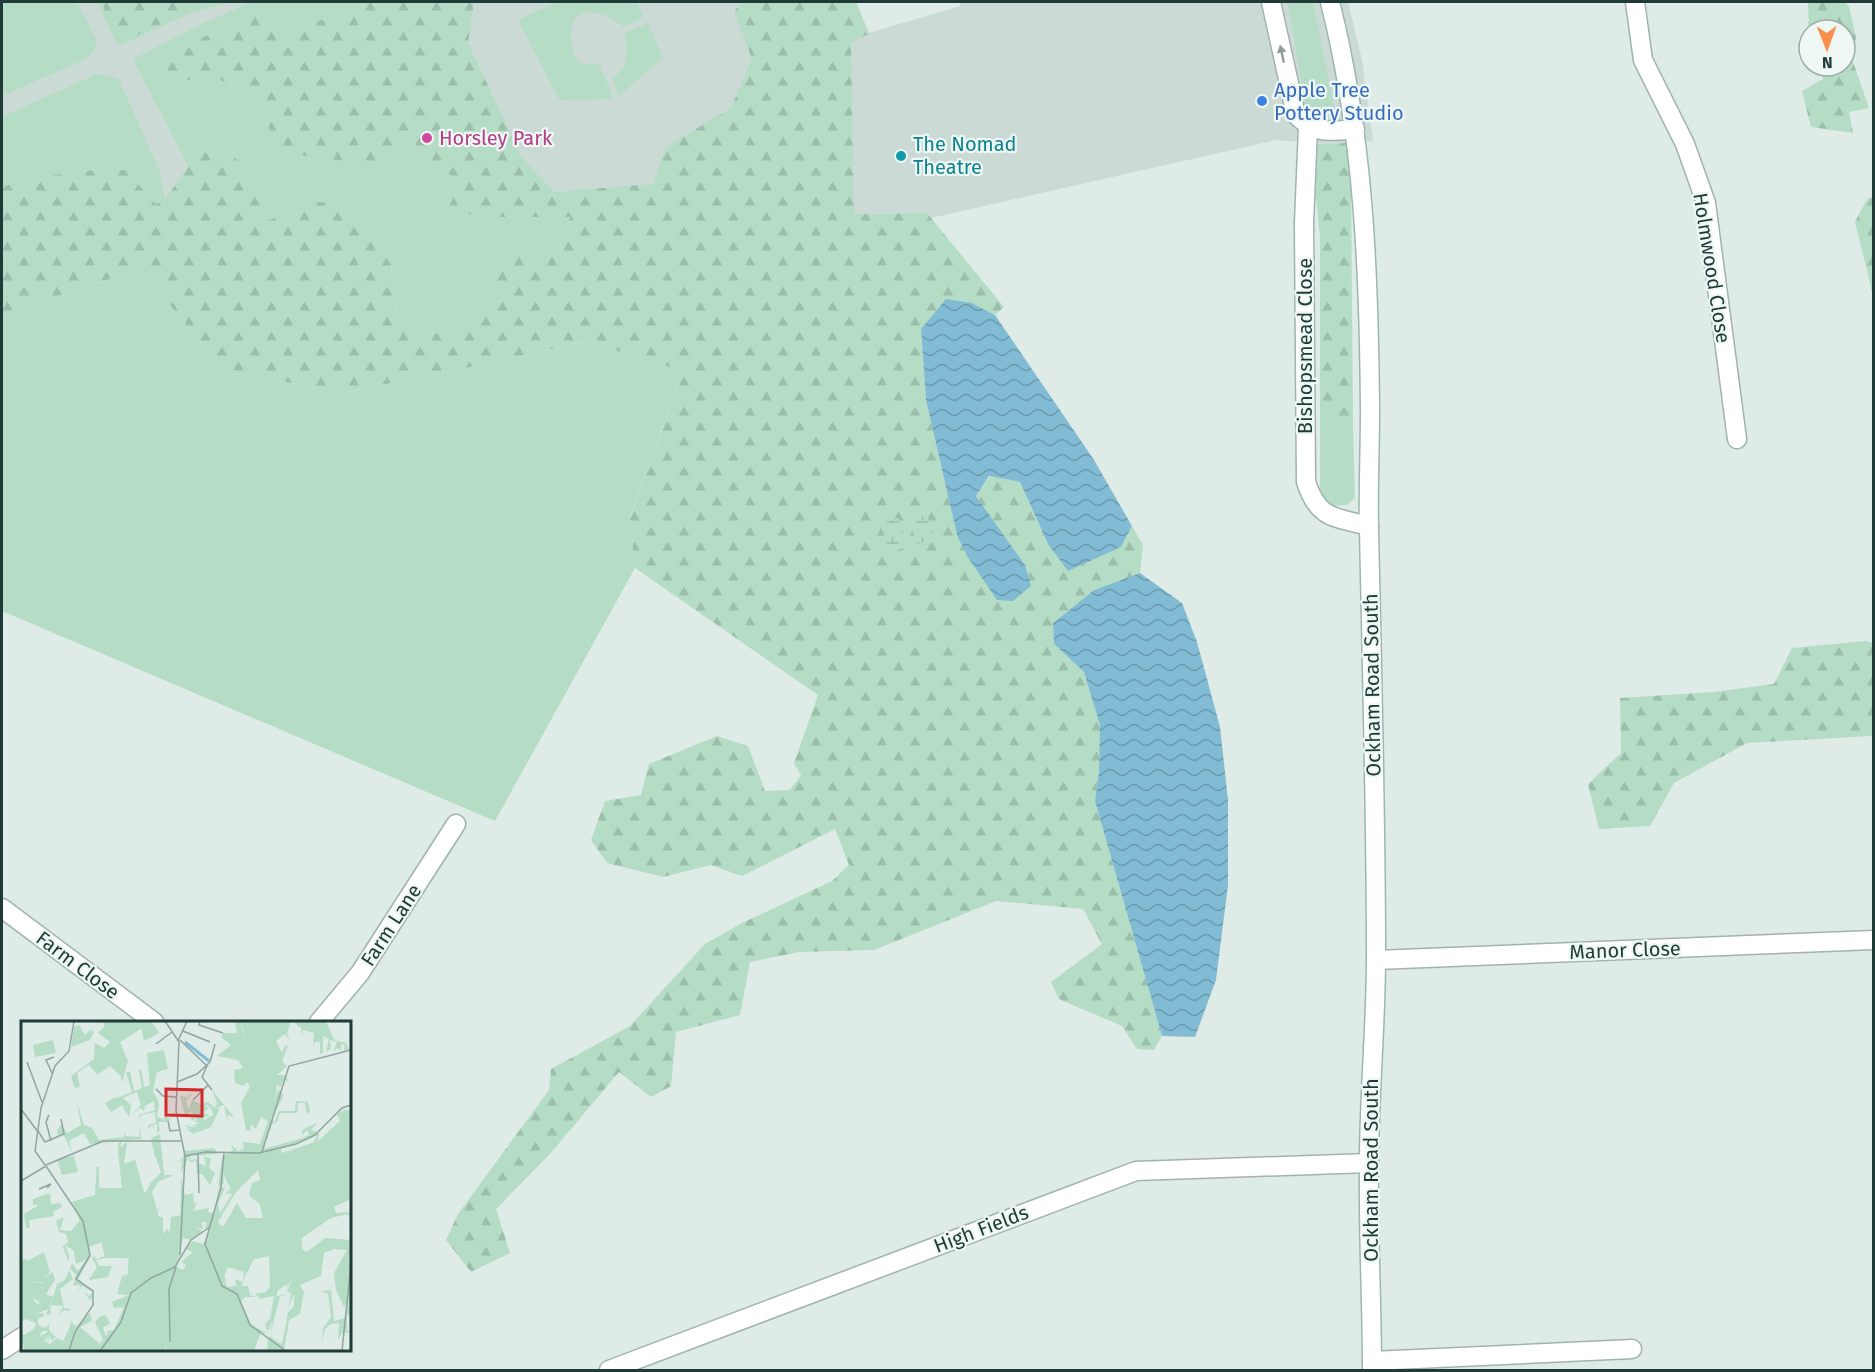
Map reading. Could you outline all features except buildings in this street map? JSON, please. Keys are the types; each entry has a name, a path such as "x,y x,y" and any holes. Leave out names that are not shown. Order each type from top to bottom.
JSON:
{"street":[{"path":"1271,2 1296,115 1308,127 1331,132 1354,129"},
{"name":"Ockham Road South","path":"1329,2 1346,75 1364,208 1370,410 1369,526 1376,960 1369,1162 1372,1366"},
{"name":"Holmwood Close","path":"1635,2 1644,60 1685,144 1706,203 1737,439"},
{"name":"Bishopsmead Close","path":"1308,127 1304,223 1306,482 1312,500 1323,512 1369,526"},
{"name":"Farm Lane","path":"321,1021 360,973 456,824"},
{"name":"Farm Close","path":"2,908 151,1021"},
{"name":"Manor Close","path":"1376,960 1874,940"},
{"name":"High Fields","path":"609,1371 1136,1171 1369,1162"},
{"path":"2,1350 21,1338"},
{"path":"1372,1366 1632,1348"}],"shaded area":[{"name":"Horsley Park","path":"2,2 856,2 869,33 960,6 960,2 1348,2 1362,60 1373,141 1326,144 1276,140 931,218 926,213 854,214 141,269 2,314"}],"green space":[{"path":"2,2 77,2 97,41 93,53 79,62 2,96"},
{"path":"97,2 228,2 189,14 118,46"},
{"path":"102,2 185,2 188,11 136,36 111,30"},
{"path":"252,2 365,2 280,37 252,13 149,64 164,88 206,74 260,97 367,164 411,142 460,183 448,209 480,217 570,217 559,249 500,256 492,296 449,333 421,334 397,323 391,265 311,201 268,222 235,158 198,151 188,166 133,59 199,25"},
{"path":"365,2 474,2 468,43 521,156 554,192 653,184 666,147 731,108 752,59 734,11 743,2 856,2 869,34 851,42 854,214 927,213 1004,307 995,315 972,303 921,329 926,400 957,535 1025,565 976,496 990,476 1020,482 1048,544 1121,547 1132,526 1143,545 1140,573 1094,590 1053,623 1054,644 1084,672 1100,725 1099,771 1095,801 1162,1036 1154,1050 1137,1049 1122,1026 1059,999 1051,982 1102,944 1083,909 996,901 874,950 799,952 750,962 740,1015 676,1032 671,1086 651,1097 619,1072 550,1154 496,1209 510,1253 471,1272 446,1240 458,1214 549,1090 551,1069 630,1026 705,944 742,923 832,881 849,865 835,829 742,876 711,865 663,877 607,863 591,840 605,801 641,795 649,764 717,736 748,746 765,791 790,790 801,775 794,763 818,695 635,568 630,518 683,371 586,341 346,392 224,372 141,269 2,314 2,187 21,181 77,171 125,170 156,204 165,200 198,151 236,158 268,221 311,201 354,206 391,265 397,323 421,334 449,333 492,296 500,256 559,249 570,217 480,217 448,209 460,183 411,142 367,164 276,152 260,97 206,74 164,88 149,64 252,13 280,37"},
{"path":"557,2 637,2 644,17 624,27 608,17 593,12 580,13 572,25 571,39 577,59 582,63 599,64 614,99 559,100 518,20"},
{"path":"1288,2 1313,2 1335,112 1333,116 1327,117 1300,107 1304,98"},
{"path":"1808,2 1844,2 1849,6 1852,18 1809,18"},
{"path":"648,23 663,57 619,96 612,79 625,64 627,47 624,34"},
{"path":"1857,73 1869,108 1849,112 1853,133 1811,127 1802,91 1823,79 1857,78"},
{"path":"96,74 118,78 160,171 165,200 156,204 77,171 21,181 2,187 2,117"},
{"path":"1347,143 1351,176 1353,425 1327,416 1320,388 1320,237 1314,178 1317,144"},
{"path":"1874,197 1873,295 1855,222 1867,199"},
{"path":"141,269 224,372 346,392 587,341 683,371 630,517 635,568 495,821 2,611 2,314"},
{"path":"1320,388 1327,416 1353,425 1355,498 1347,505 1331,506 1320,495"},
{"path":"925,509 935,538 917,544 907,516"},
{"path":"898,518 908,546 890,553 880,524"},
{"path":"1866,641 1873,643 1874,734 1747,743 1674,783 1650,826 1599,829 1588,784 1621,753 1620,698 1713,692 1774,684 1792,648"}],"water":[{"path":"946,299 972,303 995,315 1094,460 1132,526 1121,547 1068,571 1048,544 1020,482 989,476 976,496 1025,565 1031,586 1013,601 997,600 967,556 957,535 926,400 921,329"},
{"path":"1140,573 1182,603 1197,642 1220,727 1228,800 1228,885 1216,980 1195,1037 1162,1036 1095,801 1099,771 1100,725 1084,672 1054,644 1053,623 1094,590"}],"place":[{"name":"Apple Tree Pottery Studio","path":"1262,101"},
{"name":"Horsley Park","path":"427,138"},
{"name":"The Nomad Theatre","path":"901,156"}]}
